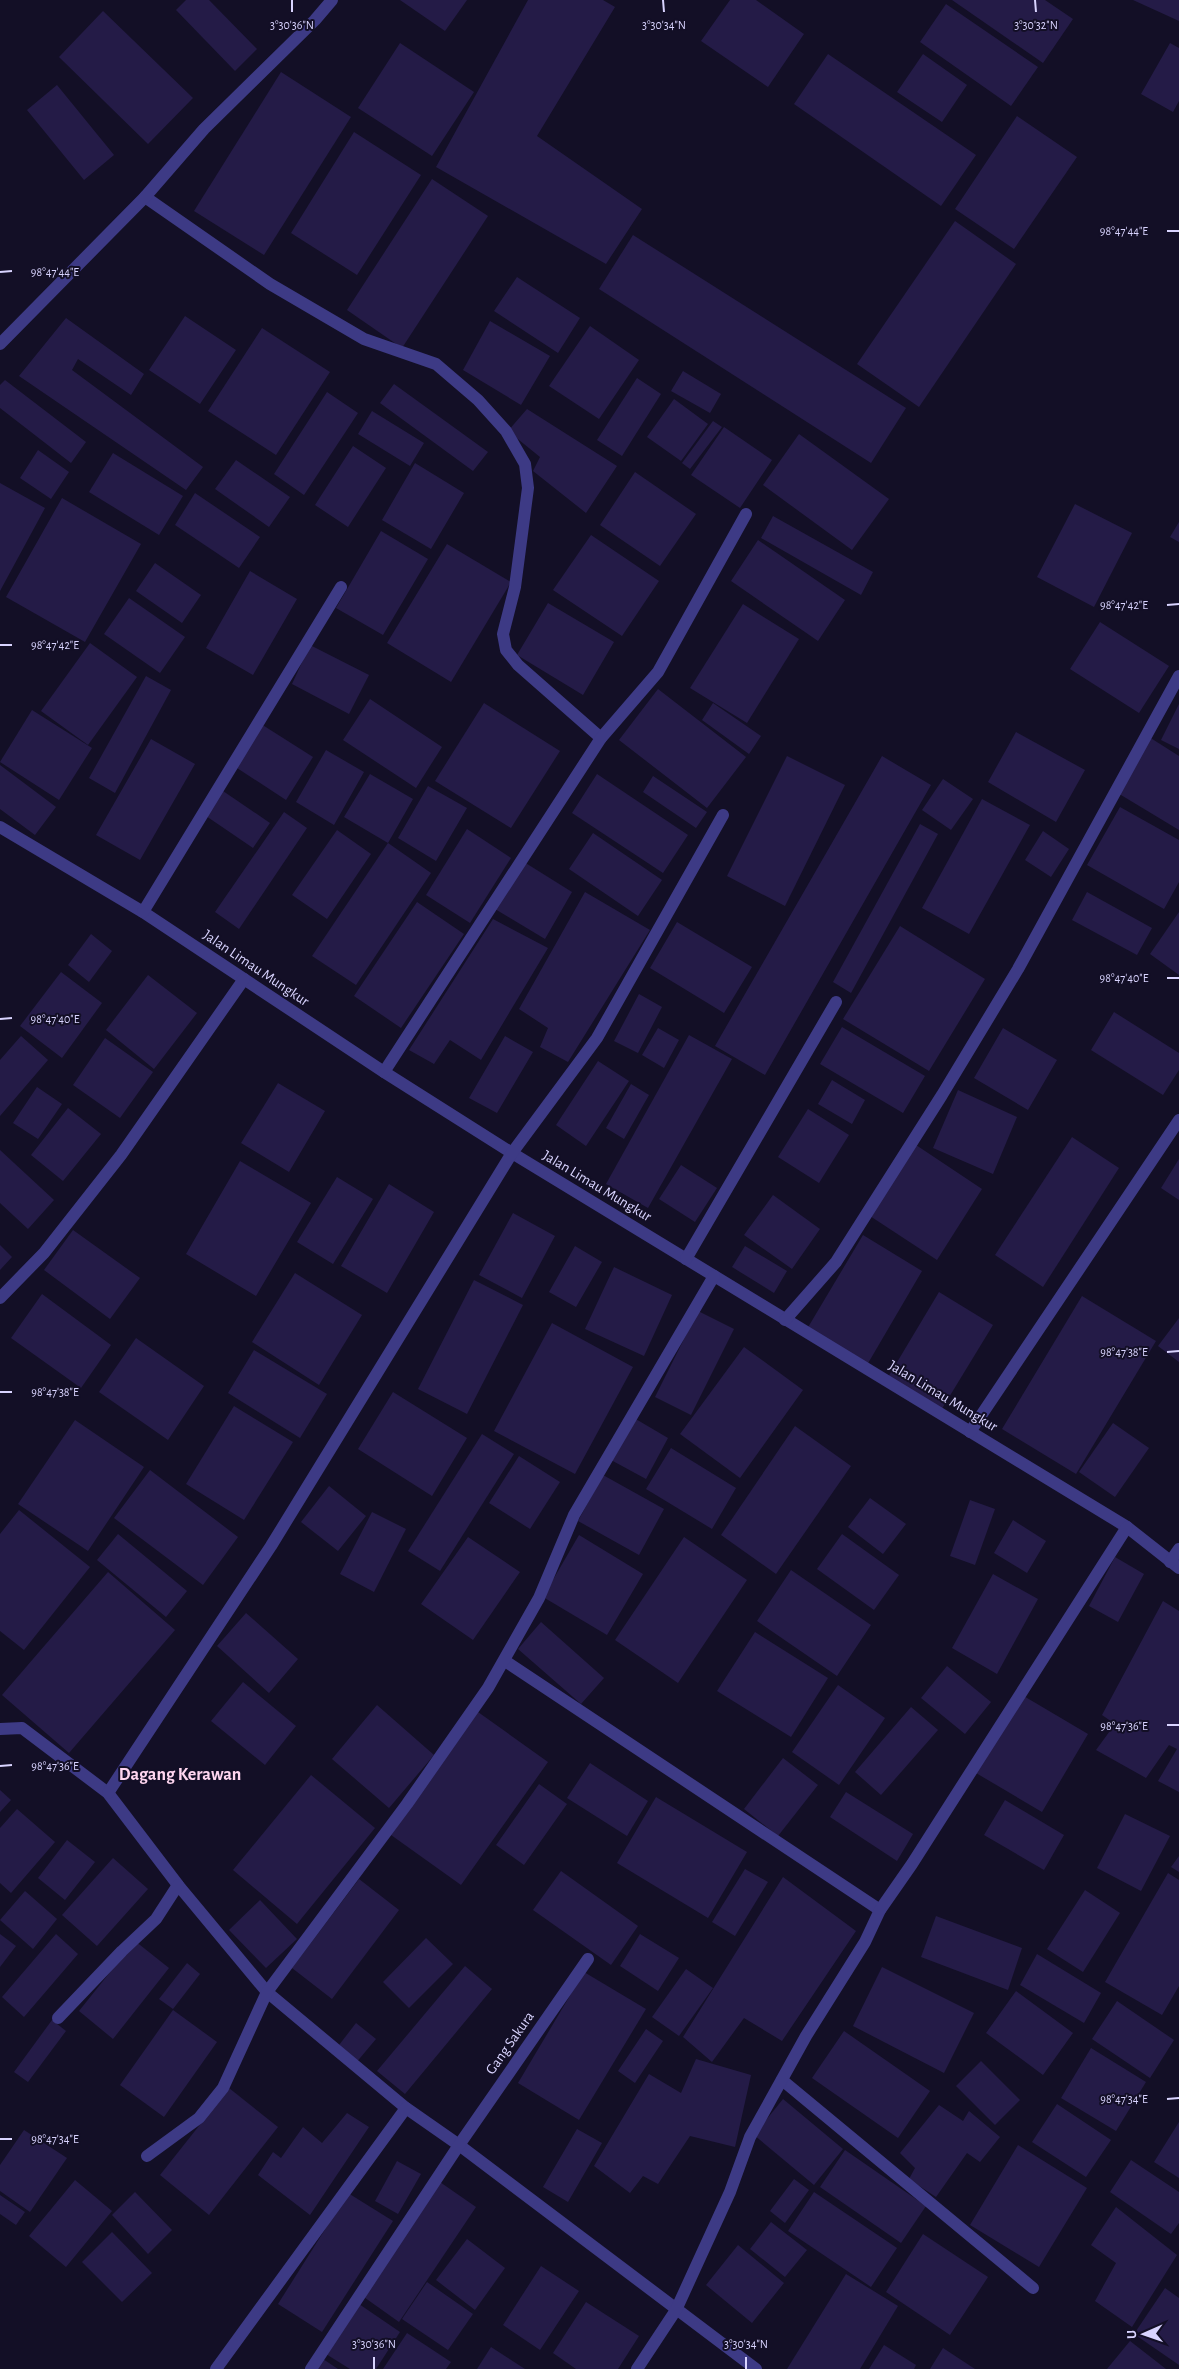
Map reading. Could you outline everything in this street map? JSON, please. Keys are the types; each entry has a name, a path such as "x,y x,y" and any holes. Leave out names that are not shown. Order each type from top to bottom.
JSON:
{"street":[{"path":"0,344 145,197 204,129 315,20 332,0"},
{"path":"145,197 270,284 364,339 436,364 478,400 506,431 525,464 528,488 515,587 503,634 506,650 518,665 601,738"},
{"path":"384,1072 601,738 658,672 746,514"},
{"path":"143,912 341,587"},
{"path":"785,1320 836,1262 942,1095 1018,969 1179,676"},
{"path":"108,1793 271,1546 512,1153 597,1038 723,815"},
{"name":"Jalan Limau Mungkur","path":"0,828 143,912 384,1072 512,1153 1127,1527 1174,1565"},
{"path":"0,1298 44,1253 121,1155 244,979"},
{"path":"686,1259 836,1002"},
{"path":"970,1432 1179,1120"},
{"path":"147,2156 199,2118 224,2088 267,1992 407,1804 505,1661 539,1598 574,1516 714,1276"},
{"path":"637,2369 676,2310 730,2192 750,2137 865,1942 880,1910 912,1864 1127,1527"},
{"path":"1174,1565 1179,1549"},
{"path":"505,1661 880,1910"},
{"path":"0,1729 22,1728 108,1793 178,1885 267,1992 406,2108 459,2145 756,2369"},
{"path":"58,2018 122,1951 156,1919 178,1885"},
{"name":"Gang Sakura","path":"311,2369 459,2145 588,1959"},
{"path":"782,2080 1033,2288"},
{"path":"216,2369 406,2108"}],"building":[{"path":"186,0 209,0 257,49 235,71 176,10"},
{"path":"400,0 467,0 445,31"},
{"path":"528,0 603,0 615,7 537,136 642,209 606,264 436,167"},
{"path":"730,0 756,0 804,34 768,87 701,41"},
{"path":"952,0 1045,0 1073,19 1043,63"},
{"path":"1133,0 1179,0 1179,21"},
{"path":"946,4 1038,67 1011,106 920,42"},
{"path":"103,11 193,98 148,144 59,57"},
{"path":"400,43 474,92 432,156 358,108"},
{"path":"1170,43 1179,48 1179,101 1173,112 1141,94"},
{"path":"828,54 976,155 941,206 794,104"},
{"path":"923,54 967,85 942,122 897,92"},
{"path":"281,72 351,117 264,255 194,211"},
{"path":"57,85 114,155 84,180 27,110"},
{"path":"1017,116 1077,157 1014,249 955,209"},
{"path":"354,132 421,175 357,275 291,233"},
{"path":"432,179 488,216 402,348 347,310"},
{"path":"955,221 1016,264 919,407 857,364"},
{"path":"633,235 906,408 871,463 599,289"},
{"path":"517,277 580,318 558,353 494,311"},
{"path":"185,316 236,350 200,404 149,370"},
{"path":"66,318 144,374 131,395 78,359 72,370 203,467 186,490 19,376"},
{"path":"490,321 550,356 521,405 463,370"},
{"path":"590,326 639,360 599,419 549,386"},
{"path":"262,328 330,372 276,455 208,411"},
{"path":"683,371 721,394 710,413 671,391"},
{"path":"637,378 661,394 622,456 597,440"},
{"path":"5,380 86,442 71,463 0,408 0,385"},
{"path":"394,384 488,452 473,471 380,403"},
{"path":"327,392 358,413 304,495 274,474"},
{"path":"674,399 708,424 681,461 647,437"},
{"path":"527,409 617,466 586,513 533,471 540,457 508,431"},
{"path":"372,411 424,443 410,466 358,434"},
{"path":"713,421 722,427 690,469 682,463"},
{"path":"724,427 772,460 740,508 691,475"},
{"path":"799,434 889,499 852,550 763,485"},
{"path":"353,446 386,468 348,527 315,505"},
{"path":"38,450 69,472 51,499 20,478"},
{"path":"113,453 183,496 159,535 89,492"},
{"path":"236,460 290,497 269,527 215,489"},
{"path":"415,463 464,493 431,549 382,520"},
{"path":"635,472 696,514 660,566 600,525"},
{"path":"0,483 45,508 0,591"},
{"path":"195,493 260,537 239,568 175,525"},
{"path":"62,498 141,544 85,642 6,597"},
{"path":"1075,504 1132,533 1094,607 1037,577"},
{"path":"773,516 873,572 861,595 761,538"},
{"path":"1179,522 1179,542 1170,537"},
{"path":"381,531 428,559 383,635 336,608"},
{"path":"591,535 659,581 622,636 553,590"},
{"path":"758,540 845,600 818,641 731,581"},
{"path":"447,544 511,582 451,682 387,643"},
{"path":"155,563 201,595 182,623 136,591"},
{"path":"250,571 297,599 253,675 206,648"},
{"path":"129,598 185,637 160,673 104,634"},
{"path":"548,603 614,642 583,695 517,655"},
{"path":"743,604 799,639 747,723 690,688"},
{"path":"1100,622 1169,666 1139,713 1070,669"},
{"path":"90,643 137,677 88,745 41,711"},
{"path":"310,645 369,675 349,714 292,684"},
{"path":"146,676 171,690 115,793 89,778"},
{"path":"658,689 746,757 707,808 619,740"},
{"path":"370,699 442,747 416,788 343,740"},
{"path":"484,703 560,751 511,828 435,781"},
{"path":"713,703 761,736 749,754 702,720"},
{"path":"1179,704 1179,749 1161,740"},
{"path":"32,710 92,748 59,800 0,762"},
{"path":"261,724 313,757 286,800 234,766"},
{"path":"1016,732 1085,770 1056,822 988,782"},
{"path":"1149,737 1179,756 1179,830 1116,792"},
{"path":"151,739 195,764 140,860 96,835"},
{"path":"326,750 364,772 334,825 296,802"},
{"path":"787,756 845,785 785,906 727,876"},
{"path":"882,756 931,785 765,1075 715,1046"},
{"path":"0,765 56,807 35,835 0,809"},
{"path":"370,774 413,799 388,843 344,817"},
{"path":"597,774 688,835 663,873 572,813"},
{"path":"653,776 707,812 696,828 643,792"},
{"path":"943,779 973,799 951,830 922,810"},
{"path":"428,786 467,808 436,861 398,838"},
{"path":"223,791 270,823 253,848 206,816"},
{"path":"982,799 1030,825 969,934 922,908"},
{"path":"1120,807 1179,840 1179,882 1164,909 1087,865"},
{"path":"284,812 307,828 239,929 215,912"},
{"path":"920,824 938,834 851,993 833,982"},
{"path":"467,829 511,858 470,923 426,895"},
{"path":"337,830 371,854 327,919 292,895"},
{"path":"1043,831 1069,849 1051,877 1025,860"},
{"path":"593,833 662,880 638,916 569,869"},
{"path":"388,843 431,873 356,985 312,956"},
{"path":"524,862 572,892 545,939 495,909"},
{"path":"585,892 650,930 568,1062 540,1047 548,1028 519,1009"},
{"path":"1087,892 1152,928 1137,955 1072,920"},
{"path":"417,902 464,934 401,1028 354,996"},
{"path":"1179,912 1179,975 1150,954"},
{"path":"493,919 548,948 481,1060 450,1040 434,1064 409,1050"},
{"path":"677,922 752,967 724,1013 650,968"},
{"path":"900,926 985,979 929,1071 843,1019"},
{"path":"91,934 112,951 89,982 68,965"},
{"path":"61,972 102,1003 62,1058 20,1026"},
{"path":"148,975 197,1013 154,1069 106,1030"},
{"path":"639,994 662,1007 638,1053 614,1041"},
{"path":"1114,1012 1179,1053 1179,1070 1163,1095 1091,1050"},
{"path":"842,1027 925,1076 903,1113 820,1064"},
{"path":"658,1028 679,1040 664,1068 642,1055"},
{"path":"1003,1028 1057,1060 1028,1110 974,1078"},
{"path":"689,1035 732,1059 648,1208 606,1184"},
{"path":"21,1036 48,1060 0,1116 0,1060"},
{"path":"505,1036 533,1052 497,1113 469,1098"},
{"path":"105,1038 153,1072 120,1118 73,1085"},
{"path":"598,1061 629,1081 586,1146 556,1125"},
{"path":"832,1080 865,1100 852,1124 818,1104"},
{"path":"278,1083 325,1111 289,1172 241,1143"},
{"path":"631,1084 649,1095 624,1139 606,1128"},
{"path":"37,1087 62,1104 38,1139 13,1123"},
{"path":"958,1090 1017,1117 993,1174 933,1148"},
{"path":"68,1108 101,1134 63,1181 31,1155"},
{"path":"808,1109 849,1135 819,1183 778,1157"},
{"path":"1072,1137 1119,1168 1043,1287 995,1255"},
{"path":"916,1145 982,1189 937,1260 870,1216"},
{"path":"0,1150 54,1200 28,1229 0,1203"},
{"path":"1179,1159 1179,1200 1161,1188"},
{"path":"240,1161 311,1203 256,1296 186,1254"},
{"path":"681,1165 717,1188 695,1222 659,1199"},
{"path":"337,1177 373,1199 333,1264 297,1242"},
{"path":"389,1184 434,1212 387,1293 341,1266"},
{"path":"773,1195 820,1229 792,1269 744,1235"},
{"path":"513,1213 555,1236 522,1298 479,1275"},
{"path":"73,1230 140,1278 110,1319 44,1270"},
{"path":"863,1235 922,1271 867,1365 807,1329"},
{"path":"0,1245 12,1257 0,1270"},
{"path":"575,1246 602,1262 576,1307 549,1292"},
{"path":"745,1246 787,1271 774,1293 732,1267"},
{"path":"614,1267 672,1295 644,1356 585,1329"},
{"path":"295,1273 362,1315 319,1385 252,1342"},
{"path":"474,1280 523,1305 467,1414 418,1389"},
{"path":"939,1292 993,1325 940,1412 887,1379"},
{"path":"42,1294 111,1345 81,1388 11,1338"},
{"path":"1082,1296 1156,1341 1076,1474 1002,1429"},
{"path":"698,1311 734,1329 691,1415 655,1397"},
{"path":"1179,1318 1179,1362 1158,1346"},
{"path":"552,1323 633,1367 575,1474 494,1431"},
{"path":"136,1338 204,1386 168,1440 99,1392"},
{"path":"744,1347 803,1390 740,1478 680,1434"},
{"path":"254,1350 327,1394 300,1438 228,1393"},
{"path":"393,1392 467,1438 432,1496 358,1449"},
{"path":"234,1406 293,1442 244,1520 186,1484"},
{"path":"634,1418 668,1438 646,1479 611,1460"},
{"path":"75,1420 144,1467 88,1551 18,1504"},
{"path":"1113,1423 1149,1448 1115,1497 1079,1472"},
{"path":"795,1426 851,1466 776,1574 721,1535"},
{"path":"482,1434 514,1454 440,1571 408,1551"},
{"path":"671,1448 736,1488 712,1529 646,1489"},
{"path":"519,1456 560,1482 530,1529 489,1503"},
{"path":"150,1470 238,1537 203,1585 114,1518"},
{"path":"603,1475 664,1509 639,1555 578,1521"},
{"path":"329,1486 366,1516 338,1551 301,1522"},
{"path":"870,1498 906,1524 883,1554 848,1527"},
{"path":"970,1500 995,1509 975,1565 950,1556"},
{"path":"19,1510 90,1567 24,1650 0,1631 0,1534"},
{"path":"372,1512 406,1529 374,1592 340,1574"},
{"path":"1013,1520 1046,1541 1027,1573 994,1553"},
{"path":"118,1534 187,1591 166,1617 97,1560"},
{"path":"842,1534 899,1575 874,1610 817,1569"},
{"path":"579,1535 643,1574 607,1635 543,1597"},
{"path":"468,1537 520,1572 473,1640 421,1604"},
{"path":"684,1537 747,1580 678,1683 615,1640"},
{"path":"1115,1557 1144,1574 1118,1622 1089,1606"},
{"path":"791,1570 871,1625 837,1676 757,1621"},
{"path":"108,1572 175,1630 69,1753 2,1695"},
{"path":"993,1574 1038,1599 997,1674 952,1648"},
{"path":"1163,1601 1179,1611 1179,1792 1158,1781 1177,1749 1169,1745 1146,1778 1096,1750 1115,1724 1102,1715"},
{"path":"246,1613 298,1659 269,1693 217,1646"},
{"path":"541,1622 604,1678 581,1704 518,1649"},
{"path":"755,1632 828,1678 791,1737 717,1691"},
{"path":"947,1666 991,1702 965,1734 921,1698"},
{"path":"243,1682 296,1726 265,1765 211,1721"},
{"path":"838,1685 885,1718 839,1785 792,1752"},
{"path":"1022,1695 1088,1734 1042,1812 976,1773"},
{"path":"377,1705 434,1755 389,1808 332,1759"},
{"path":"911,1707 938,1730 881,1795 855,1772"},
{"path":"478,1712 548,1762 461,1885 391,1835"},
{"path":"783,1758 818,1785 778,1836 744,1809"},
{"path":"590,1763 648,1801 627,1836 567,1798"},
{"path":"311,1775 375,1828 297,1924 233,1870"},
{"path":"539,1784 567,1804 524,1865 496,1845"},
{"path":"0,1790 11,1800 0,1812"},
{"path":"846,1792 913,1834 897,1861 830,1817"},
{"path":"656,1797 747,1852 708,1918 617,1863"},
{"path":"1005,1800 1064,1835 1044,1870 984,1835"},
{"path":"17,1809 55,1842 11,1893 0,1883 0,1828"},
{"path":"1125,1814 1170,1836 1141,1891 1097,1868"},
{"path":"67,1840 95,1862 65,1900 38,1878"},
{"path":"1179,1856 1179,1872 1171,1867"},
{"path":"113,1858 148,1889 97,1946 62,1915"},
{"path":"745,1869 768,1882 735,1936 712,1922"},
{"path":"561,1871 638,1926 611,1965 533,1910"},
{"path":"1168,1873 1179,1880 1179,1986 1162,2015 1105,1982"},
{"path":"783,1877 856,1931 782,2041 744,2018 712,2062 683,2037"},
{"path":"359,1879 399,1910 332,1999 292,1968"},
{"path":"1085,1890 1120,1913 1083,1972 1047,1949"},
{"path":"25,1891 57,1919 33,1949 0,1920"},
{"path":"260,1900 297,1939 266,1968 229,1930"},
{"path":"936,1916 1022,1948 1008,1990 921,1957"},
{"path":"0,1934 16,1946 0,1967"},
{"path":"56,1934 78,1954 24,2017 2,1997"},
{"path":"640,1934 679,1958 658,1991 620,1966"},
{"path":"426,1938 453,1964 409,2008 383,1982"},
{"path":"135,1941 169,1968 113,2039 79,2011"},
{"path":"1037,1954 1101,1993 1084,2023 1020,1985"},
{"path":"187,1963 200,1974 173,2009 159,1999"},
{"path":"465,1966 492,1989 405,2094 377,2071"},
{"path":"882,1967 974,2013 944,2073 853,2026"},
{"path":"686,1969 713,1988 679,2036 652,2017"},
{"path":"584,1972 646,2009 579,2120 518,2083"},
{"path":"1016,1991 1073,2033 1043,2075 986,2033"},
{"path":"1117,2001 1174,2040 1150,2078 1092,2039"},
{"path":"173,2010 217,2042 164,2117 120,2085"},
{"path":"52,2020 66,2031 28,2082 14,2072"},
{"path":"356,2023 376,2039 355,2064 336,2049"},
{"path":"646,2029 663,2041 635,2083 618,2071"},
{"path":"844,2031 930,2091 898,2138 812,2078"},
{"path":"1091,2048 1146,2082 1116,2131 1061,2098"},
{"path":"696,2059 751,2075 735,2147 690,2136 658,2184 643,2176 630,2193 594,2166 649,2074 681,2093"},
{"path":"981,2061 1020,2100 995,2125 956,2086"},
{"path":"229,2088 278,2127 209,2215 160,2175"},
{"path":"783,2099 843,2149 814,2185 754,2135"},
{"path":"1057,2104 1111,2140 1086,2177 1032,2142"},
{"path":"939,2105 963,2121 969,2111 1000,2137 980,2162 967,2153 936,2197 909,2179 915,2168 900,2153"},
{"path":"347,2113 369,2127 310,2215 258,2175 273,2152 281,2158 303,2127 322,2143"},
{"path":"1179,2122 1179,2178 1154,2162"},
{"path":"577,2129 602,2143 568,2202 543,2187"},
{"path":"24,2130 67,2158 30,2212 0,2191 0,2165"},
{"path":"1018,2145 1087,2188 1039,2267 970,2225"},
{"path":"845,2150 926,2206 901,2243 820,2187"},
{"path":"1131,2160 1179,2192 1179,2223 1171,2234 1110,2192"},
{"path":"397,2161 421,2174 398,2214 375,2201"},
{"path":"794,2179 809,2190 785,2223 770,2211"},
{"path":"75,2180 112,2211 66,2267 29,2236"},
{"path":"437,2180 476,2207 399,2322 361,2295"},
{"path":"135,2192 172,2230 148,2254 112,2215"},
{"path":"814,2192 897,2248 871,2287 788,2231"},
{"path":"348,2193 393,2221 322,2332 278,2304"},
{"path":"0,2195 25,2212 16,2225 0,2214"},
{"path":"1116,2207 1177,2255 1132,2327 1095,2301 1116,2263 1091,2245"},
{"path":"771,2222 807,2250 785,2277 750,2249"},
{"path":"112,2232 152,2273 122,2302 82,2262"},
{"path":"923,2234 988,2277 950,2335 886,2292"},
{"path":"467,2239 505,2268 475,2310 436,2280"},
{"path":"738,2245 784,2283 752,2323 706,2285"},
{"path":"541,2266 579,2291 540,2350 503,2325"},
{"path":"846,2274 898,2306 860,2369 787,2369"},
{"path":"427,2282 473,2314 448,2350 402,2319"},
{"path":"1165,2288 1179,2298 1179,2365 1134,2334"},
{"path":"586,2302 639,2336 618,2369 576,2369 553,2353"},
{"path":"359,2304 400,2332 376,2369 350,2369 326,2354"},
{"path":"407,2333 451,2362 446,2369 383,2369"},
{"path":"1130,2341 1166,2369 1107,2369"},
{"path":"884,2345 916,2365 914,2369 869,2369"},
{"path":"491,2347 525,2369 477,2369"},
{"path":"943,2348 975,2369 930,2369"},
{"path":"323,2359 338,2369 317,2369"}],"district":[{"name":"Dagang Kerawan","path":"180,1775"}]}
